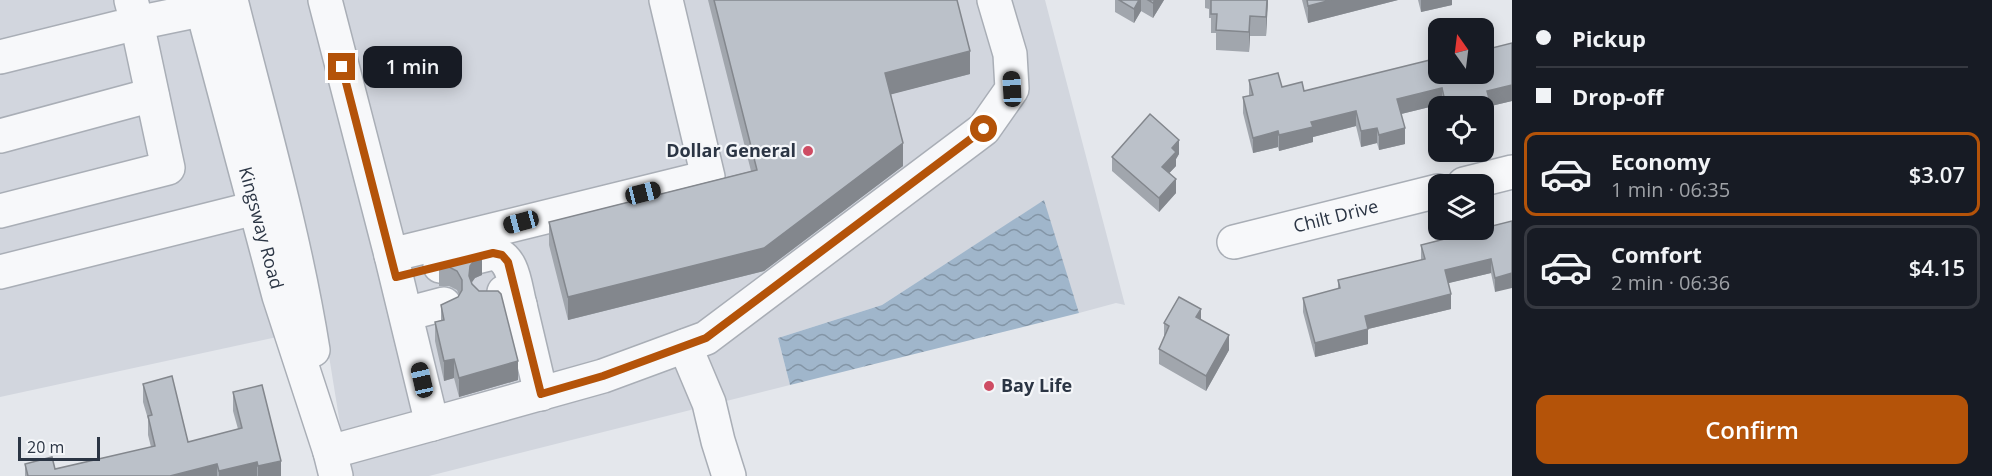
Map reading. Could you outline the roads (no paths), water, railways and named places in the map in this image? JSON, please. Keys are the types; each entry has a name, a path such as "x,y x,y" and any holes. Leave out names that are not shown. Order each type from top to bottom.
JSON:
{"street":[{"path":"325,0 432,424"},
{"path":"393,266 708,177 666,0"},
{"path":"333,464 432,424 603,376 706,338 984,129 1012,89 1010,54 994,0"},
{"path":"0,57 134,12 222,3"},
{"name":"Kingsway Road","path":"222,3 255,208 279,296 333,464"},
{"name":"Kingsway Road","path":"222,3 303,287 333,464"},
{"path":"0,211 168,168 134,12"},
{"path":"0,136 152,95"},
{"path":"1494,176 1512,172"},
{"name":"Chilt Drive","path":"1234,242 1428,194"},
{"path":"0,272 255,208"},
{"path":"393,266 493,253 502,255 508,262 541,394"},
{"path":"487,293 504,291 520,305"},
{"path":"406,314 444,304"},
{"path":"685,346 709,403 729,476"}],"water":[{"path":"1044,200 1079,313 790,385 778,338 882,305"}],"place":[{"name":"Dollar General","path":"808,151"},
{"name":"Bay Life","path":"989,386"}]}
